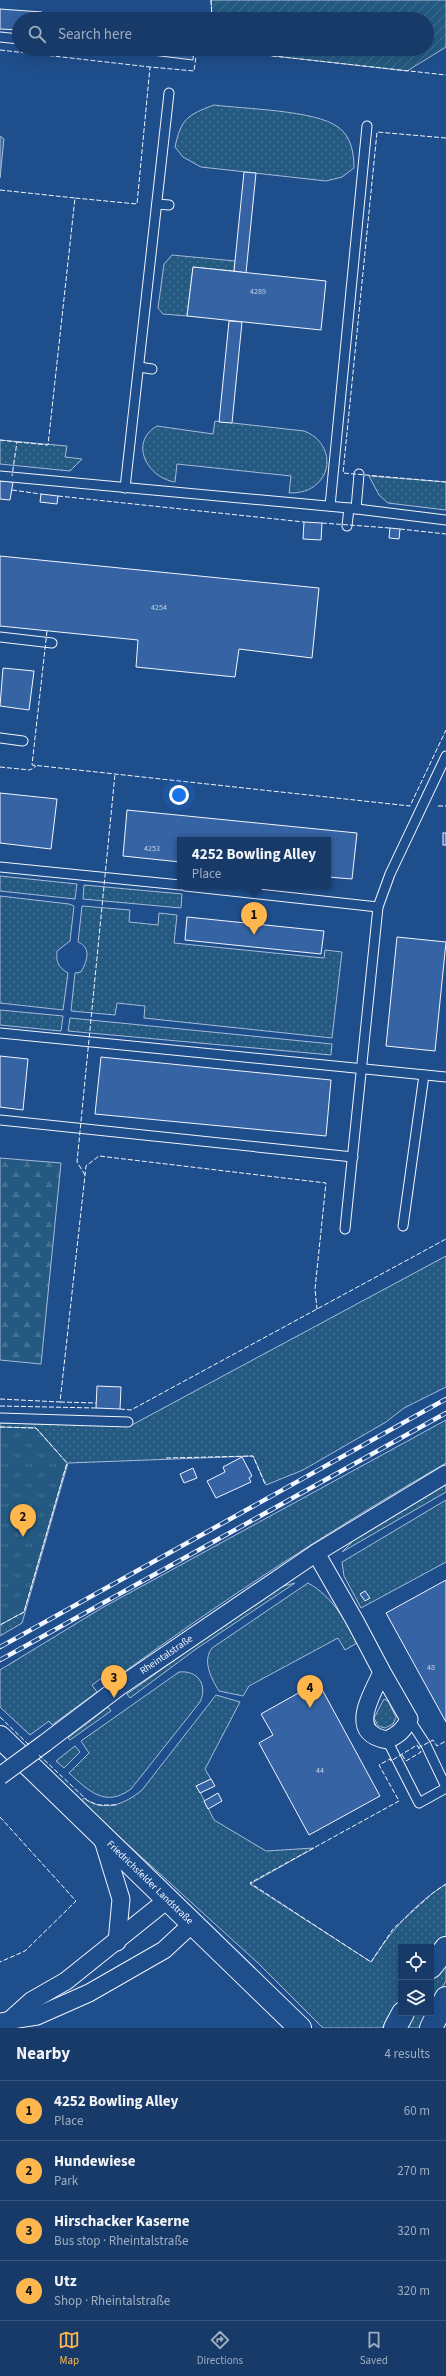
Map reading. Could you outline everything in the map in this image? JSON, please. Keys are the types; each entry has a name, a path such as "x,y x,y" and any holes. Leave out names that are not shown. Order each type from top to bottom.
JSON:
{"main road":[{"name":"Friedrichsfelder Landstraße","path":"0,1737 300,2028"},
{"path":"434,1963 446,1948"},
{"path":"431,2028 446,1998"},
{"path":"395,2028 401,2016"}],"street":[{"name":"Rheintalstraße","path":"0,1776 119,1687 316,1553 446,1474"},
{"path":"316,1553 409,1719 404,1728 396,1736 387,1740 377,1738 369,1734 365,1727 365,1715 382,1672"},
{"path":"102,1836 121,1899 117,1942"},
{"path":"6,2020 31,2001 66,1981 117,1942 167,1900"},
{"path":"6,2020 37,2016 88,1993 164,1950 192,1924"}],"lane":[{"path":"0,37 12,38"},
{"path":"125,488 169,93"},
{"path":"330,506 338,389 353,228 367,126"},
{"path":"157,204 169,205"},
{"path":"139,367 152,369"},
{"path":"347,526 359,474"},
{"path":"0,476 330,506 446,520"},
{"path":"0,637 52,644"},
{"path":"0,738 22,740"},
{"path":"345,1229 378,907 390,874 446,756"},
{"path":"0,867 177,886"},
{"path":"213,889 378,907"},
{"path":"0,1033 362,1067 446,1077"},
{"path":"403,1226 424,1075"},
{"path":"0,1120 353,1157"},
{"path":"0,1418 128,1422"},
{"path":"387,1740 419,1803 446,1787 426,1745 409,1719"}],"green space":[{"path":"211,0 446,0 446,47 434,54 434,12 212,12"},
{"path":"274,56 431,56 407,71"},
{"path":"214,105 279,111 327,121 338,127 349,140 354,168 342,177 326,181 201,167 183,157 175,147 180,130 187,119 191,115"},
{"path":"172,255 235,261 234,271 193,267 187,316 163,314 158,308 164,264"},
{"path":"215,421 304,431 313,435 324,448 327,465 325,473 310,489 301,492 289,493 291,476 177,464 175,482 165,479 157,474 145,459 143,450 144,441 148,433 157,426 213,434"},
{"path":"0,440 67,446 65,457 82,459 70,471 0,464"},
{"path":"369,476 446,482 446,510 388,503 379,495"},
{"path":"0,876 77,884 75,899 0,891"},
{"path":"84,885 182,894 181,908 83,899"},
{"path":"0,896 69,904 74,906 70,941 57,951 58,964 68,973 63,1010 0,1003"},
{"path":"82,906 130,910 129,922 158,925 159,913 177,915 174,943 324,958 325,950 342,952 332,1038 144,1018 145,1006 117,1003 115,1015 71,1011 75,973 81,972 87,955 85,948 78,942"},
{"path":"0,1010 63,1016 61,1031 0,1025"},
{"path":"70,1018 332,1044 331,1055 68,1031"},
{"path":"0,1158 61,1163 41,1364 0,1360"},
{"path":"446,1256 446,1387 404,1408 386,1422 303,1470 266,1485 253,1456 68,1463 22,1623 0,1636 0,1423 130,1426"},
{"path":"446,1420 446,1463 319,1539 196,1621 116,1678 110,1672 92,1685 97,1692 52,1725 49,1721 30,1735 0,1707 0,1670 100,1609"},
{"path":"0,1427 36,1428 67,1463 24,1612 0,1625"},
{"path":"446,1485 446,1492 342,1552 354,1540"},
{"path":"446,1500 446,1562 361,1608 344,1576 342,1562"},
{"path":"295,1583 196,1649 130,1698 127,1694 276,1588"},
{"path":"308,1583 324,1595 337,1609 357,1643 345,1650 338,1638 249,1686 243,1696 219,1691 213,1681 208,1664 209,1653 212,1648"},
{"path":"179,1672 191,1673 200,1680 203,1690 200,1702 131,1789 122,1795 105,1797 98,1795 83,1786 69,1773 89,1753 81,1741"},
{"path":"216,1695 240,1702 205,1769 211,1779 197,1786 214,1820 266,1851 314,1848 250,1884 371,1962 387,1939 413,1909 446,1884 446,1938 434,1949 434,1944 398,1944 398,2003 382,2028 323,2028 259,1964 81,1802 84,1798 99,1805 114,1805 129,1799 142,1790"},
{"path":"384,1699 388,1701 396,1717 393,1724 385,1728 378,1726 374,1718"},
{"path":"108,1707 111,1711 70,1740 68,1738"},
{"path":"75,1746 80,1752 64,1768 56,1761"},
{"path":"446,1959 446,1981 434,2001 434,1980"},
{"path":"412,2016 426,2016 420,2028 406,2028"}],"shaded area":[{"path":"0,136 4,139 0,178"}],"building":[{"path":"0,9 42,12 12,12 12,30 0,29"},
{"path":"160,56 193,56 193,60"},
{"path":"244,172 256,173 246,273 234,271"},
{"path":"193,267 326,281 321,330 187,316"},
{"path":"229,321 242,322 232,423 219,422"},
{"path":"0,481 13,482 10,500 0,499"},
{"path":"41,494 58,496 57,504 40,502"},
{"path":"304,522 322,523 321,540 303,539"},
{"path":"390,528 400,529 399,539 389,538"},
{"path":"0,556 319,588 312,658 239,649 235,677 136,667 138,640 0,626"},
{"path":"3,668 34,671 29,710 0,706"},
{"path":"0,793 57,799 51,849 0,843"},
{"path":"127,810 357,833 352,879 331,877 331,837 177,837 177,862 123,856"},
{"path":"443,833 446,833 446,845 443,845"},
{"path":"187,917 324,931 321,954 185,940"},
{"path":"397,937 446,942 435,1051 386,1046"},
{"path":"0,1056 28,1059 23,1110 0,1107"},
{"path":"101,1057 331,1080 326,1136 95,1114"},
{"path":"97,1386 121,1387 120,1409 96,1408"},
{"path":"242,1457 252,1476 249,1478 251,1482 216,1498 207,1481 225,1472 223,1467"},
{"path":"193,1468 197,1478 184,1483 180,1474"},
{"path":"446,1580 446,1722 386,1613"},
{"path":"365,1591 370,1598 365,1601 360,1594"},
{"path":"318,1682 380,1796 309,1835 259,1743 273,1735 261,1714"},
{"path":"211,1779 215,1786 200,1793 196,1786"},
{"path":"218,1793 222,1801 208,1809 204,1801"}],"railway":[{"path":"0,1647 446,1399"},
{"path":"0,1660 446,1413"}],"fence":[{"path":"211,0 212,12"},
{"path":"0,50 12,51"},
{"path":"53,56 150,67"},
{"path":"17,442 48,445 75,198 137,204 150,67 194,71 196,56"},
{"path":"273,56 446,75"},
{"path":"446,138 377,132 343,473 446,482"},
{"path":"0,190 75,198"},
{"path":"0,440 17,442 12,476"},
{"path":"12,490 41,494"},
{"path":"58,496 304,522"},
{"path":"322,523 390,528"},
{"path":"400,529 446,534"},
{"path":"47,631 32,765 410,806 446,730"},
{"path":"0,767 30,770 36,766"},
{"path":"85,1175 77,1162 115,774"},
{"path":"438,806 446,806"},
{"path":"0,1399 60,1402 86,1166 99,1156 326,1183 315,1289 317,1309"},
{"path":"120,1409 131,1410 446,1239"},
{"path":"60,1402 96,1403"},
{"path":"0,1406 96,1408"},
{"path":"0,1427 36,1428 67,1463 24,1612 0,1625"},
{"path":"166,1458 253,1456 265,1484"},
{"path":"0,1717 30,1746"},
{"path":"418,1748 433,1740 437,1746 446,1741"},
{"path":"402,1755 406,1761 421,1752 417,1745 391,1761 390,1759 379,1765 399,1801 250,1883 371,1962 393,1929 434,1892 446,1884"},
{"path":"39,1755 88,1801 98,1805 117,1805"},
{"path":"0,1817 76,1901 25,1951 0,1962"}],"place":[{"name":"4252 Bowling Alley","path":"254,935"},
{"name":"Hundewiese","path":"23,1537"},
{"name":"Hirschacker Kaserne","path":"114,1698"},
{"name":"Utz","path":"310,1708"}]}
